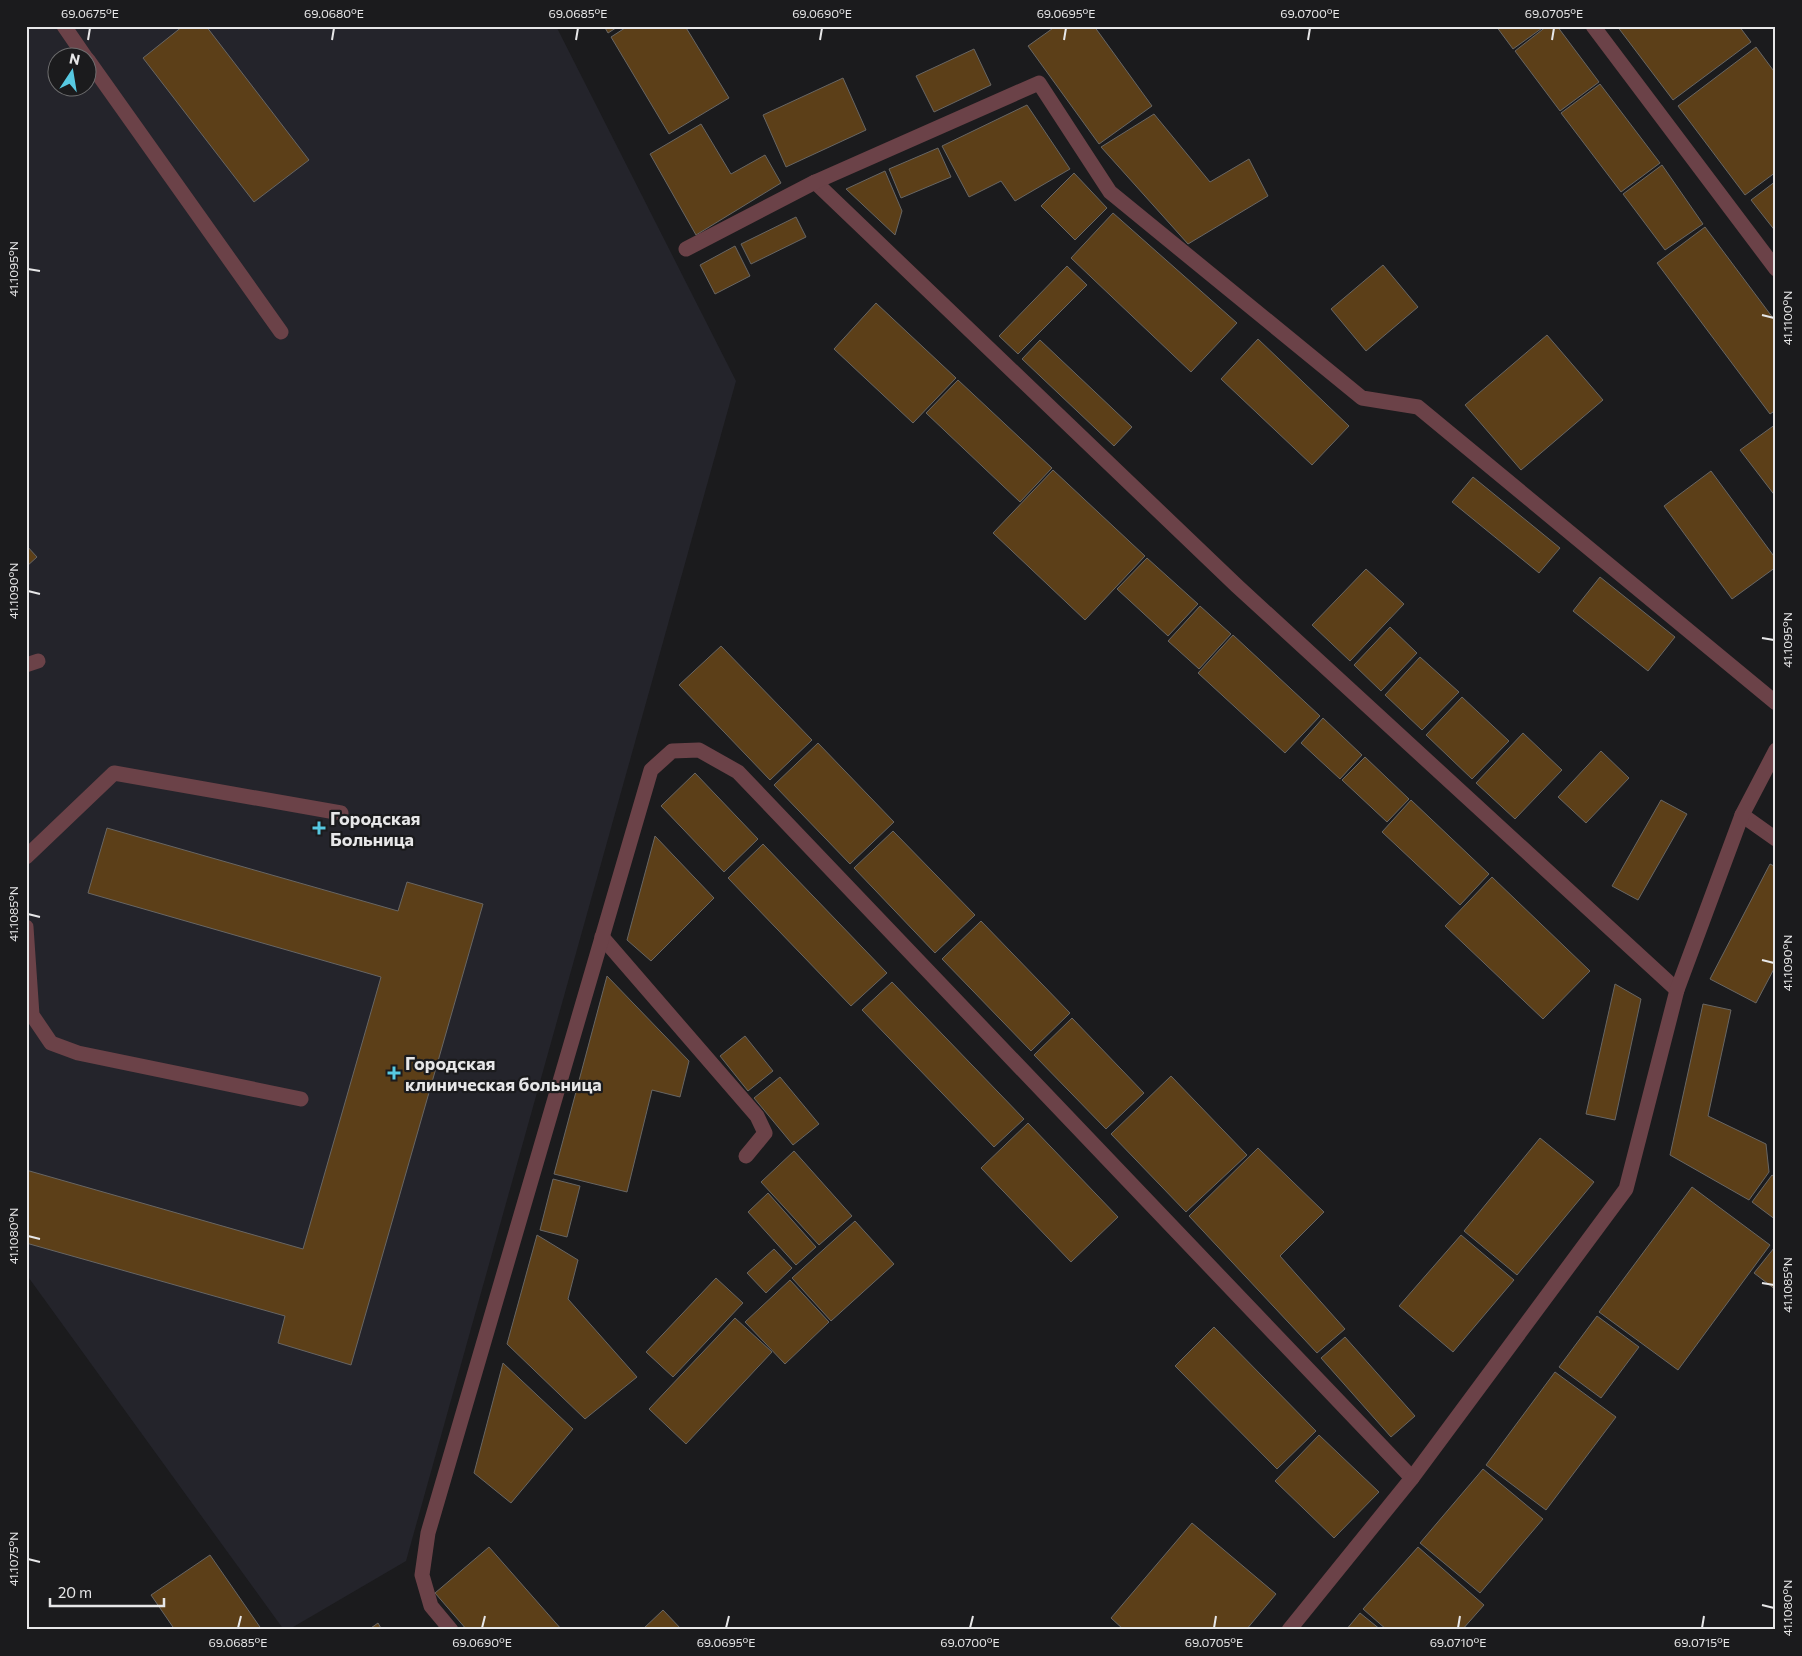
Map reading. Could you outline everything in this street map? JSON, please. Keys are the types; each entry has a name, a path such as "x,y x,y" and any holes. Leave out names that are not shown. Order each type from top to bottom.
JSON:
{"street":[{"path":"64,26 79,48"},
{"path":"1593,26 1776,269"},
{"path":"98,75 280,332"},
{"path":"686,249 816,182 1039,83 1110,192 1362,398 1418,407 1776,703"},
{"path":"816,182 1237,586 1677,990"},
{"path":"451,1630 431,1606 422,1574 428,1533 651,770 672,751 699,750 738,772 1412,1478"},
{"path":"1289,1630 1412,1478 1626,1189 1677,990 1742,814 1776,750"},
{"path":"26,857 114,773 341,814"},
{"path":"1742,814 1776,839"},
{"path":"26,927 32,1015 51,1044 78,1053 301,1099"},
{"path":"602,937 757,1116 765,1133 746,1156"}],"shaded area":[{"name":"Городская Больница","path":"26,26 556,26 736,381 406,1561 288,1630 284,1630 26,1274"}],"building":[{"path":"183,26 206,26 309,160 254,202 143,58"},
{"path":"604,26 619,26 608,33"},
{"path":"628,26 685,26 729,98 669,134 611,37"},
{"path":"1056,26 1094,26 1152,106 1099,144 1028,46"},
{"path":"1496,26 1545,26 1513,49"},
{"path":"1547,26 1557,26 1599,82 1560,111 1515,51"},
{"path":"1617,26 1739,26 1751,42 1673,100"},
{"path":"1756,47 1776,74 1776,172 1745,195 1678,106"},
{"path":"974,49 991,85 934,112 916,76"},
{"path":"843,78 866,130 786,167 763,115"},
{"path":"1600,84 1660,163 1621,192 1561,113"},
{"path":"1027,105 1070,169 1015,201 1001,181 969,197 942,146"},
{"path":"1154,114 1210,182 1249,159 1268,196 1188,244 1101,147"},
{"path":"701,124 731,174 765,155 781,183 696,235 650,154"},
{"path":"938,148 951,177 901,198 889,169"},
{"path":"1662,165 1703,224 1665,250 1623,194"},
{"path":"885,171 902,211 895,235 846,189"},
{"path":"1074,173 1107,208 1075,240 1041,206"},
{"path":"1776,181 1776,232 1751,200"},
{"path":"1113,213 1237,323 1191,372 1071,258"},
{"path":"796,217 806,237 751,264 741,244"},
{"path":"1705,227 1776,322 1776,410 1770,414 1657,263"},
{"path":"735,246 750,276 715,294 700,265"},
{"path":"1383,265 1418,307 1366,351 1331,309"},
{"path":"1067,266 1087,285 1018,354 999,336"},
{"path":"876,303 956,378 913,423 834,349"},
{"path":"1547,335 1603,400 1521,470 1465,405"},
{"path":"1258,339 1349,426 1312,465 1221,379"},
{"path":"1040,340 1132,427 1114,446 1022,359"},
{"path":"958,380 1052,468 1020,502 926,413"},
{"path":"1776,424 1776,497 1740,450"},
{"path":"1053,470 1145,556 1085,620 993,533"},
{"path":"1711,471 1776,559 1776,567 1732,599 1664,506"},
{"path":"1473,477 1560,548 1539,573 1452,502"},
{"path":"26,545 37,557 26,567"},
{"path":"1147,558 1198,604 1168,636 1117,589"},
{"path":"1366,569 1404,604 1350,661 1312,625"},
{"path":"1600,577 1675,637 1648,671 1573,611"},
{"path":"1200,606 1231,634 1199,669 1168,641"},
{"path":"1390,627 1417,653 1381,691 1354,665"},
{"path":"1233,635 1320,716 1285,753 1198,673"},
{"path":"721,646 812,740 770,780 679,685"},
{"path":"1420,657 1459,692 1422,730 1385,695"},
{"path":"1462,697 1509,741 1472,779 1426,735"},
{"path":"1323,718 1362,755 1340,779 1301,743"},
{"path":"1523,733 1562,770 1515,819 1476,783"},
{"path":"818,743 894,822 850,864 774,785"},
{"path":"1601,751 1629,778 1586,823 1558,797"},
{"path":"1365,757 1409,799 1387,822 1342,780"},
{"path":"695,773 758,839 724,872 661,806"},
{"path":"1411,800 1489,874 1460,905 1382,832"},
{"path":"1661,800 1687,814 1638,900 1612,886"},
{"name":"Городская клиническая больница","path":"107,828 398,911 407,882 483,904 351,1365 278,1343 285,1316 26,1243 26,1170 303,1249 381,977 88,893"},
{"path":"893,831 975,915 935,953 854,868"},
{"path":"655,836 714,898 651,961 627,940"},
{"path":"763,844 887,973 851,1006 728,878"},
{"path":"1770,864 1776,867 1776,965 1756,1003 1710,979"},
{"path":"1492,877 1590,971 1543,1019 1445,926"},
{"path":"981,921 1070,1013 1031,1051 942,959"},
{"path":"607,976 689,1061 680,1097 652,1090 627,1192 554,1174"},
{"path":"892,982 1024,1119 994,1147 862,1010"},
{"path":"1615,984 1641,999 1615,1120 1586,1114"},
{"path":"1703,1004 1731,1010 1708,1116 1766,1144 1769,1172 1749,1200 1670,1155"},
{"path":"1072,1018 1144,1093 1106,1129 1034,1055"},
{"path":"745,1036 773,1071 748,1091 720,1056"},
{"path":"1171,1076 1247,1155 1186,1212 1111,1134"},
{"path":"780,1077 819,1124 793,1145 754,1098"},
{"path":"1028,1123 1118,1217 1071,1262 981,1168"},
{"path":"1540,1138 1594,1182 1517,1275 1464,1231"},
{"path":"1258,1148 1324,1212 1280,1256 1345,1329 1317,1353 1189,1216"},
{"path":"794,1151 852,1216 819,1245 761,1182"},
{"path":"1772,1175 1776,1178 1776,1220 1752,1202"},
{"path":"553,1179 580,1186 567,1237 540,1230"},
{"path":"1692,1187 1770,1245 1678,1370 1599,1312"},
{"path":"768,1193 816,1247 796,1265 748,1212"},
{"path":"855,1221 894,1264 831,1321 792,1278"},
{"path":"537,1235 578,1260 568,1299 637,1377 585,1419 507,1344"},
{"path":"1461,1235 1514,1280 1453,1352 1399,1306"},
{"path":"1774,1248 1776,1249 1776,1290 1754,1273"},
{"path":"774,1249 792,1268 766,1293 747,1273"},
{"path":"716,1278 743,1303 673,1377 646,1352"},
{"path":"790,1280 829,1322 785,1364 745,1322"},
{"path":"1597,1316 1639,1347 1601,1398 1559,1367"},
{"path":"735,1318 772,1352 686,1444 649,1409"},
{"path":"1214,1327 1316,1431 1277,1469 1175,1366"},
{"path":"1345,1337 1415,1416 1391,1437 1321,1358"},
{"path":"503,1363 573,1429 511,1503 474,1473"},
{"path":"1555,1372 1616,1417 1546,1510 1486,1465"},
{"path":"1319,1435 1379,1492 1334,1538 1275,1481"},
{"path":"1483,1469 1543,1519 1480,1593 1420,1543"},
{"path":"1192,1523 1276,1594 1246,1630 1124,1630 1111,1618"},
{"path":"489,1547 562,1630 467,1630 435,1593"},
{"path":"1418,1547 1484,1605 1462,1630 1387,1630 1363,1609"},
{"path":"210,1555 262,1630 175,1630 151,1595"},
{"path":"663,1610 682,1630 642,1630"},
{"path":"1360,1613 1381,1630 1346,1630"},
{"path":"378,1623 382,1630 368,1630"}],"place":[{"name":"Городская Больница","path":"319,828"},
{"name":"Городская клиническая больница","path":"394,1073"}]}
